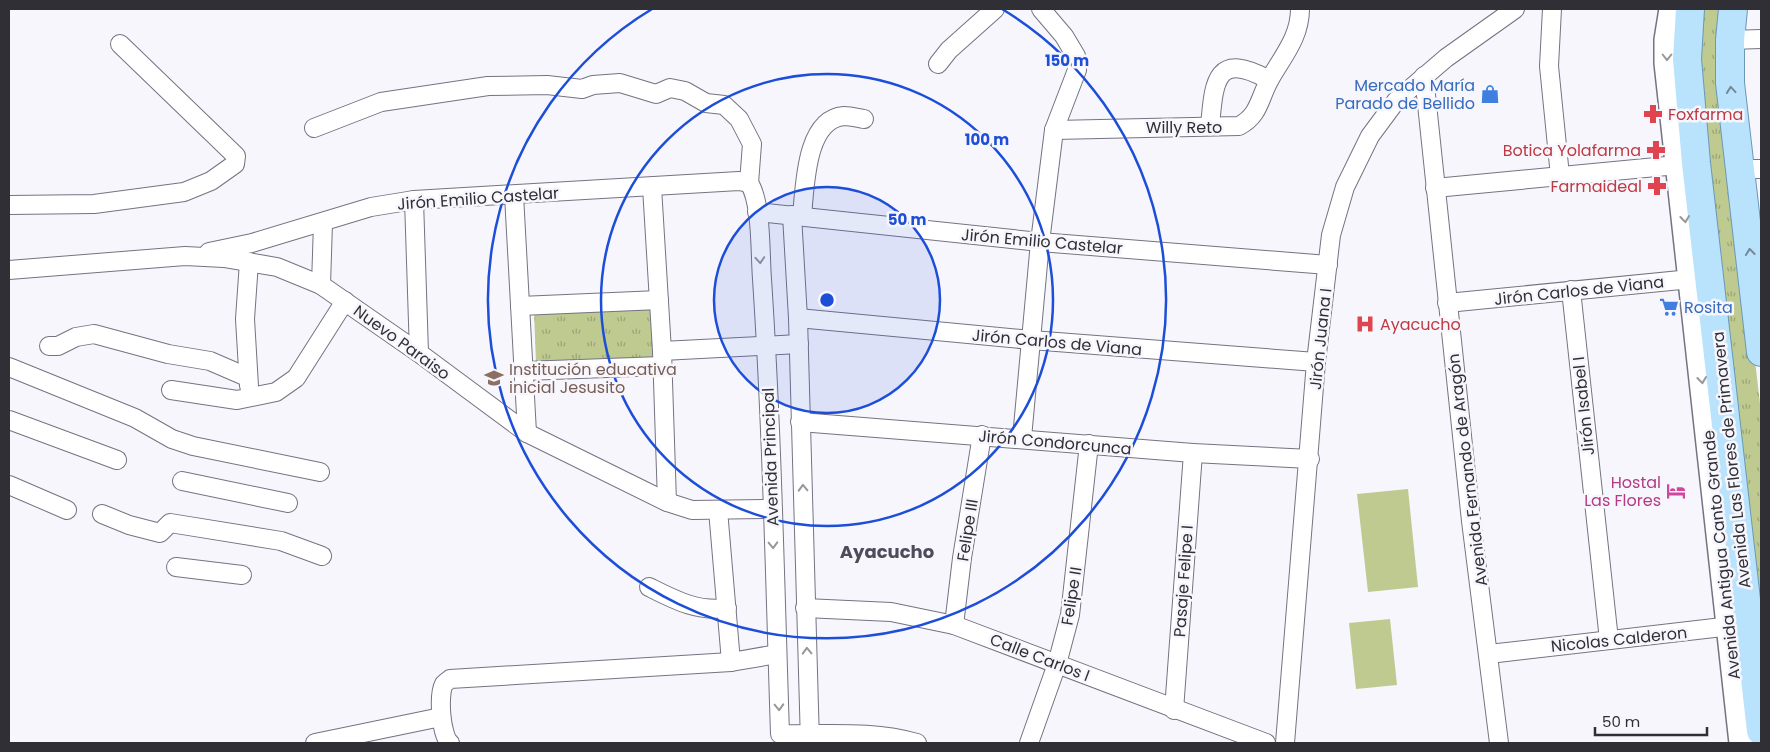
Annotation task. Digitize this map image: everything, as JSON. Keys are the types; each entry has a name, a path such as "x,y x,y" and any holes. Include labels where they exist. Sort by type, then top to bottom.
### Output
{"main road":[{"name":"Avenida Las Flores de Primavera","path":"1690,9 1687,59 1688,164 1739,625 1761,731"},
{"path":"1734,9 1730,40 1730,84 1751,169 1761,352"}],"street":[{"path":"938,64 949,50 995,9"},
{"path":"1022,438 1040,242 1054,130 1077,70 1076,56 1064,36 1041,9"},
{"name":"Willy Reto","path":"1054,130 1238,126 1250,120 1269,80 1292,45 1299,21 1300,9"},
{"name":"Jirón Juana I","path":"1285,743 1310,459 1316,362 1336,217 1354,165 1383,118 1396,102 1424,76 1515,9"},
{"path":"1552,9 1549,66 1560,176"},
{"path":"1435,188 1688,164 1667,63 1667,40 1672,9"},
{"path":"1730,40 1761,39"},
{"path":"9,205 94,204 184,192 211,181 235,164 236,156 120,44"},
{"path":"1210,126 1212,98 1219,76 1226,70 1237,68 1251,70 1269,80"},
{"name":"Avenida Fernando de Aragón","path":"1424,76 1471,522 1499,743"},
{"path":"314,128 381,102 488,86 547,85 582,89 593,85 620,83 656,94 670,88 685,91 706,103 724,105 739,119 752,144 749,183"},
{"name":"Avenida Principal","path":"749,183 754,190 757,212 766,346 780,734 810,739 800,422 797,216 810,152 824,124 844,116 864,119"},
{"name":"Jirón Emilio Castelar","path":"185,256 252,244 371,207 414,200 739,181 749,183"},
{"path":"652,187 662,358 667,502"},
{"path":"514,195 527,433"},
{"path":"414,200 419,353"},
{"name":"Jirón Emilio Castelar","path":"757,212 1040,242 1328,265"},
{"path":"321,285 323,223"},
{"name":"Nuevo Paraiso","path":"9,270 185,256 250,262 277,267 321,285 419,353 527,433 667,502 692,510 772,510"},
{"path":"250,262 245,319 246,377 254,398"},
{"name":"Jirón Carlos de Viana","path":"1447,303 1701,278"},
{"name":"Jirón Isabel I","path":"1571,290 1609,640"},
{"path":"520,306 659,300"},
{"path":"171,390 237,400 276,392 296,378 345,301"},
{"name":"Jirón Carlos de Viana","path":"798,318 1031,340 1316,362"},
{"path":"49,346 58,346 76,337 94,334 168,354 210,362 246,377"},
{"path":"524,372 799,344"},
{"path":"9,367 135,418 172,440 320,472"},
{"path":"9,420 117,460"},
{"name":"Jirón Condorcunca","path":"800,422 1022,438 1193,453 1310,459"},
{"name":"Felipe III","path":"954,624 962,558 982,436"},
{"name":"Felipe II","path":"1029,743 1057,664 1070,615 1089,444"},
{"name":"Pasaje Felipe I","path":"1174,710 1193,453"},
{"path":"182,481 288,503"},
{"path":"9,485 67,510"},
{"path":"718,510 731,662"},
{"path":"102,514 129,525 160,533 170,523 281,540 322,556"},
{"path":"176,566 242,575"},
{"path":"649,586 687,606 711,610 726,608"},
{"name":"Calle Carlos I","path":"805,608 891,612 954,624 1174,710 1266,743"},
{"name":"Nicolas Calderon","path":"1489,654 1739,625"},
{"name":"Avenida Antigua Canto Grande","path":"1739,625 1742,743"},
{"path":"450,743 446,739 442,717 444,683 450,679 731,662 778,654"},
{"path":"316,743 442,717"},
{"path":"810,739 864,733 890,736 917,743"}],"green space":[{"path":"1697,9 1726,9 1724,95 1761,412 1761,673 1694,27"},
{"path":"657,307 657,359 536,364 534,311"},
{"path":"1408,489 1418,587 1368,592 1357,494"},
{"path":"1390,619 1397,685 1356,689 1349,623"}],"place":[{"name":"Mercado María Parado de Bellido","path":"1490,94"},
{"name":"Foxfarma","path":"1653,114"},
{"name":"Botica Yolafarma","path":"1656,150"},
{"name":"Farmaideal","path":"1657,186"},
{"name":"Rosita","path":"1669,307"},
{"name":"Ayacucho","path":"1365,324"},
{"name":"Institución educativa inicial Jesusito","path":"494,378"},
{"name":"Hostal Las Flores","path":"1676,491"}],"district":[{"name":"Ayacucho","path":"887,552"}]}
